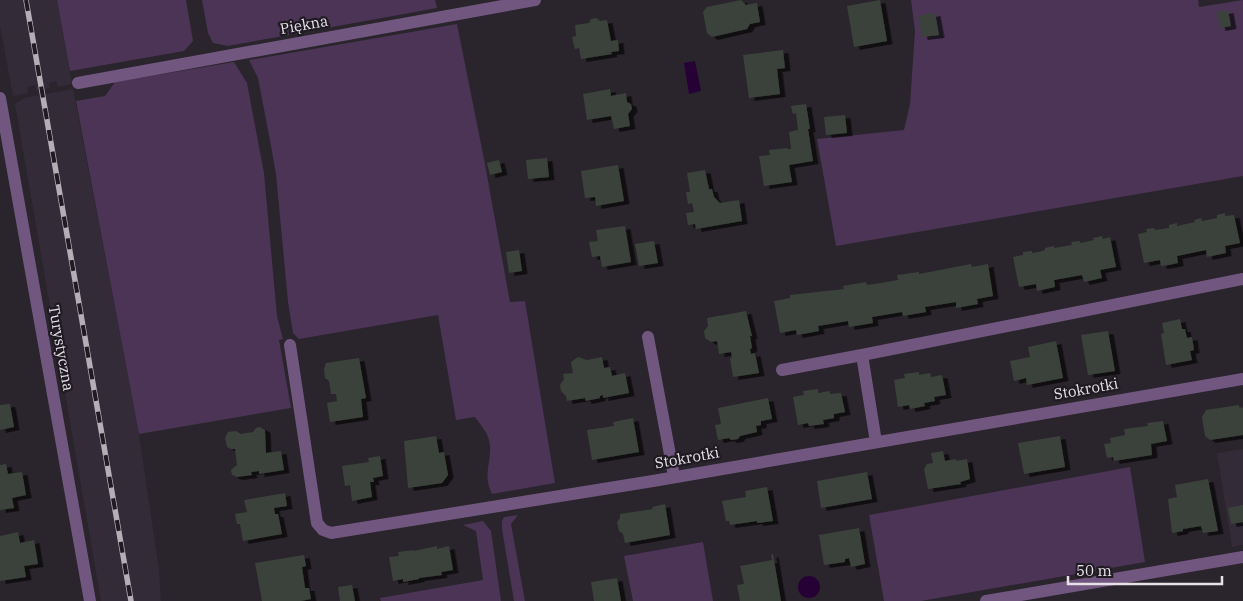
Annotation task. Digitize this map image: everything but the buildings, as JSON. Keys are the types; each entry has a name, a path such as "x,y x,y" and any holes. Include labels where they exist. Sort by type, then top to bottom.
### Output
{"street":[{"name":"Piękna","path":"78,83 535,0"},
{"name":"Turystyczna","path":"0,100 90,601"},
{"path":"782,370 1243,279"},
{"path":"648,337 674,476"},
{"name":"Stokrotki","path":"290,345 317,523 319,527 331,534 1243,379"},
{"path":"862,355 876,442"},
{"path":"986,601 1243,557"}],"shaded area":[{"path":"0,0 57,0 72,84 58,87 56,81 49,83 50,88 36,91 35,85 27,87 28,93 13,96 0,26"},
{"path":"57,0 186,0 193,41 184,51 70,71"},
{"path":"202,0 435,0 437,8 228,46 213,43 208,33"},
{"path":"911,0 1198,0 1199,7 1243,0 1243,176 836,246 817,139 904,130 910,104 915,31"},
{"path":"457,24 510,302 525,301 555,483 492,494 488,479 490,447 487,434 475,417 456,420 438,315 299,339 293,333 288,302 276,174 258,78 249,60"},
{"path":"695,61 701,91 689,94 684,63"},
{"path":"234,62 247,83 264,173 277,316 283,339 279,340 291,408 139,434 76,101 105,96 115,82"},
{"path":"73,89 139,434 159,570 161,601 101,601 15,104 24,98"},
{"path":"1243,449 1243,545 1232,547 1217,453"},
{"path":"1130,467 1145,562 921,601 884,601 869,515"},
{"path":"518,515 511,524 525,601 514,601 502,529 504,517"},
{"path":"483,521 491,531 501,601 381,601 380,598 483,580 476,531 463,525"},
{"path":"703,542 713,601 633,601 624,556"},
{"path":"809,576 817,579 820,587 817,595 809,598 801,595 798,587 801,579"}],"railway":[{"path":"26,0 131,601"}]}
